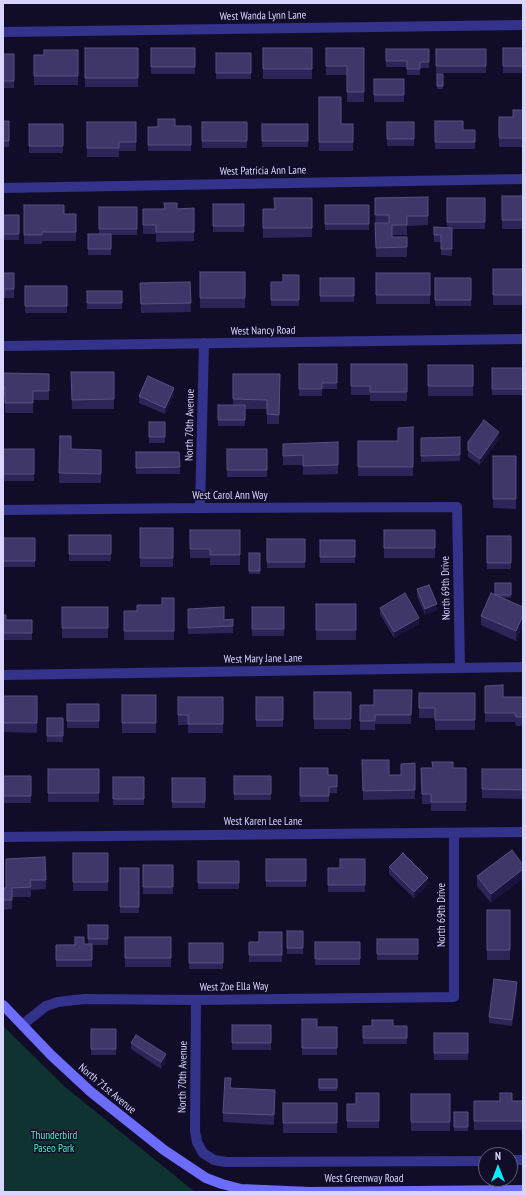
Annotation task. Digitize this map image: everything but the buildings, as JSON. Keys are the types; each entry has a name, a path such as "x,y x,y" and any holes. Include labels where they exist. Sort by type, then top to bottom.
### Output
{"street":[{"name":"West Wanda Lynn Lane","path":"3,32 523,25"},
{"name":"West Patricia Ann Lane","path":"3,188 523,179"},
{"name":"West Nancy Road","path":"3,346 523,339"},
{"name":"North 70th Avenue","path":"200,508 204,344"},
{"name":"West Carol Ann Way","path":"3,510 457,507"},
{"name":"North 69th Drive","path":"457,507 460,668"},
{"name":"West Mary Jane Lane","path":"3,675 523,668"},
{"name":"West Karen Lee Lane","path":"3,837 523,832"},
{"name":"North 69th Drive","path":"454,833 454,997"},
{"name":"West Zoe Ella Way","path":"22,1025 46,1006 58,1002 84,999 196,1000 454,997"},
{"name":"North 70th Avenue","path":"196,1000 195,1131 197,1142 203,1153"},
{"name":"North 71st Avenue","path":"3,1006 51,1055 91,1092 164,1150 206,1178"},
{"name":"West Greenway Road","path":"203,1153 214,1160 226,1162 478,1160"},
{"name":"West Greenway Road","path":"206,1178 241,1189 264,1191 523,1190"}],"green space":[{"name":"Thunderbird Paseo Park","path":"3,1026 65,1087 195,1192 3,1192"}]}
